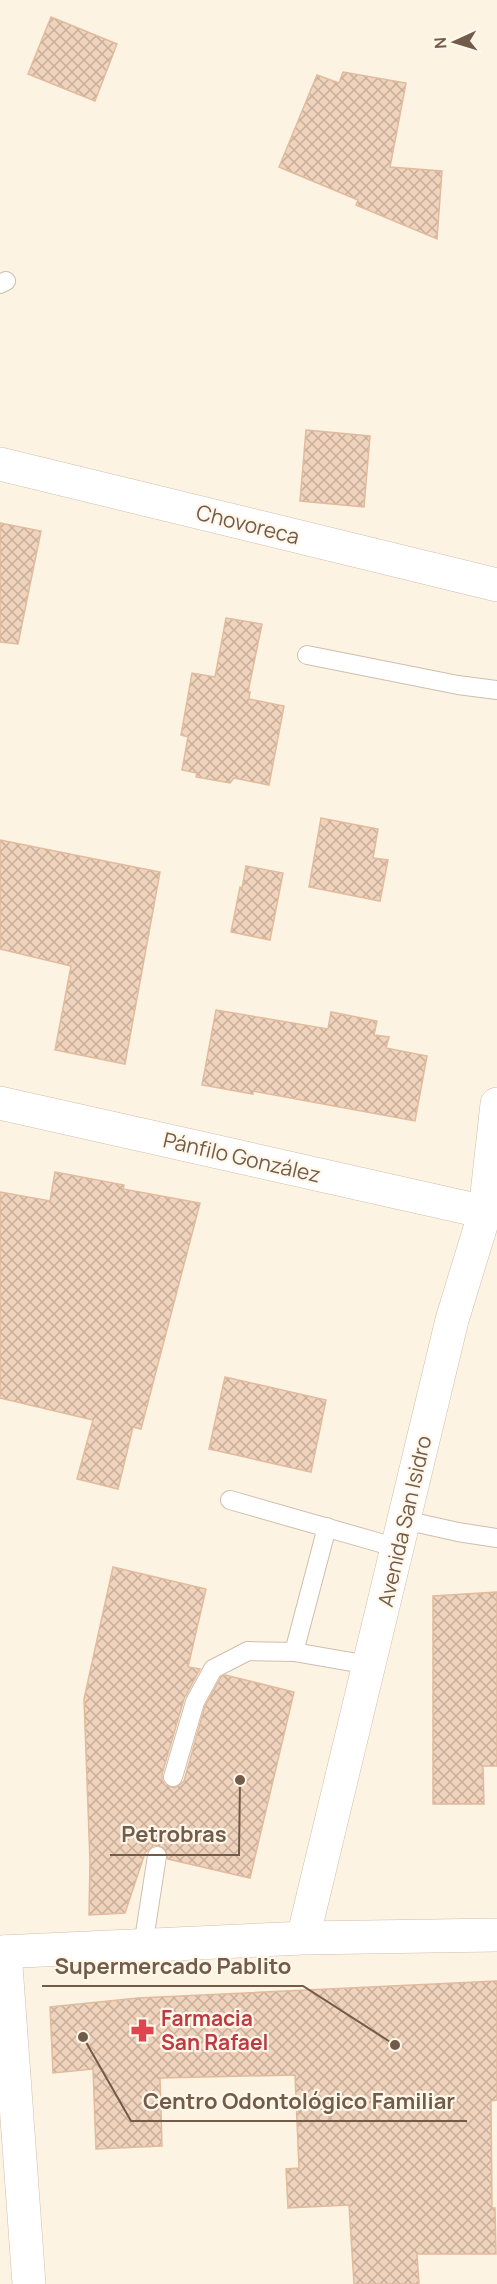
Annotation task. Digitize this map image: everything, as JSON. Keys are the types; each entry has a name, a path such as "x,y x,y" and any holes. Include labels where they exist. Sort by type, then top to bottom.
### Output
{"street":[{"name":"Chovoreca","path":"0,464 497,585"},
{"name":"Pánfilo González","path":"0,1103 491,1212"},
{"name":"Avenida San Isidro","path":"303,1938 452,1320 491,1212 497,1104"},
{"path":"29,2284 2,1952 303,1938 497,1935"}],"lane":[{"path":"308,655 458,685 497,690"},
{"path":"230,1500 327,1527 401,1534 458,1532 497,1538"},
{"path":"294,1652 327,1527"},
{"path":"173,1777 195,1702 213,1669 248,1651 294,1652 369,1665"},
{"path":"143,1946 157,1856"}],"building":[{"path":"51,17 117,44 95,101 28,74"},
{"path":"343,72 406,83 390,167 442,171 437,239 356,205 358,200 279,167 317,75 339,83"},
{"path":"306,430 370,436 364,507 300,501"},
{"path":"0,523 41,531 18,644 0,642"},
{"path":"226,618 262,624 248,692 250,692 249,699 284,706 269,785 234,778 230,783 196,777 197,773 182,770 188,737 181,735 192,673 215,677"},
{"path":"321,818 378,829 373,858 388,860 380,901 309,887"},
{"path":"0,840 160,872 125,1064 55,1050 71,966 0,949"},
{"path":"246,866 283,873 270,940 231,932"},
{"path":"216,1010 328,1029 331,1012 377,1021 374,1035 389,1037 386,1048 427,1056 415,1121 253,1091 253,1094 202,1085"},
{"path":"55,1172 124,1185 123,1189 200,1203 141,1429 133,1427 118,1489 77,1479 93,1420 0,1398 0,1192 50,1201"},
{"path":"225,1377 326,1400 311,1472 209,1449"},
{"path":"113,1567 206,1589 188,1667 200,1669 184,1699 162,1774 165,1785 175,1788 184,1781 205,1706 221,1677 225,1675 294,1692 250,1878 168,1859 164,1848 154,1845 145,1853 125,1913 89,1915 90,1862 84,1699"},
{"path":"497,1592 497,1766 483,1766 484,1804 433,1804 433,1596"},
{"path":"497,1981 497,2100 491,2101 492,2208 495,2208 496,2254 417,2254 419,2284 354,2284 349,2205 288,2208 286,2169 299,2168 295,2075 160,2078 162,2146 96,2149 93,2069 53,2073 50,2007 138,1998"}],"place":[{"name":"Petrobras","path":"240,1780"},
{"name":"Farmacia San Rafael","path":"143,2030"},
{"name":"Centro Odontológico Familiar","path":"83,2037"},
{"name":"Supermercado Pablito","path":"395,2045"}]}
